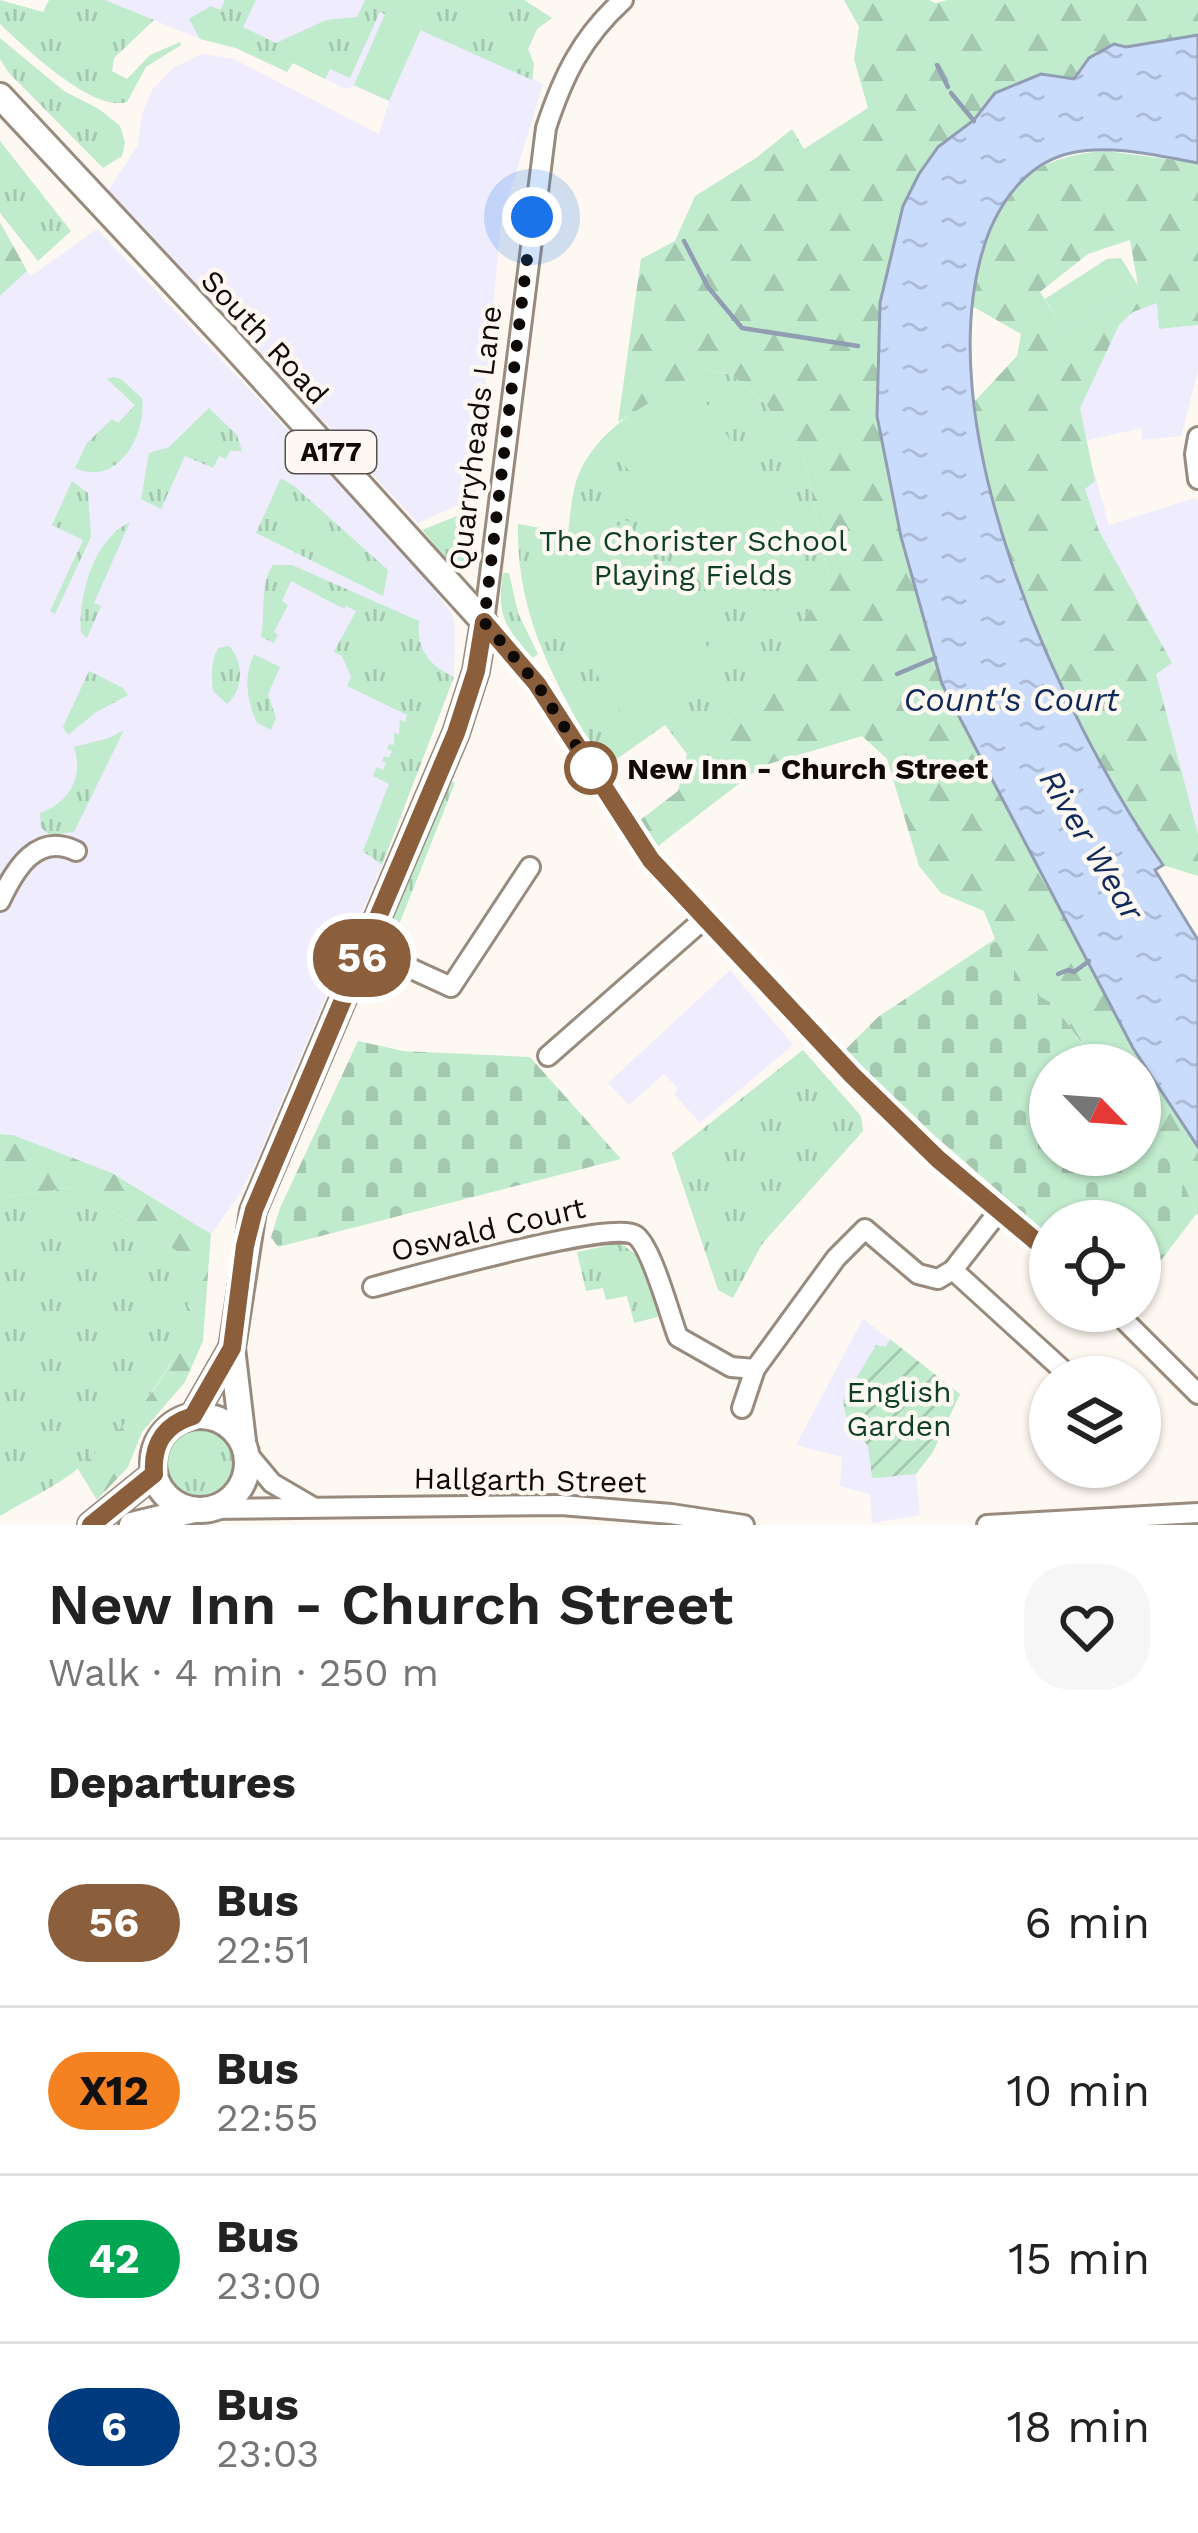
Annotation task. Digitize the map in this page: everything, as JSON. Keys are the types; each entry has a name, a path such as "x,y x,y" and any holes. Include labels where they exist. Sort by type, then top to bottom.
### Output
{"main road":[{"name":"South Road","path":"0,96 484,622"},
{"path":"144,1524 201,1510 236,1493 248,1466 232,1348 254,1210 456,733 476,671 484,622"},
{"path":"193,1416 232,1348"},
{"path":"91,1525 147,1480 157,1443 178,1420 193,1416 221,1421 244,1447"},
{"path":"147,1480 168,1498 201,1510"}],"street":[{"name":"Quarryheads Lane","path":"484,622 546,128 561,81 583,41 623,0"},
{"path":"1198,437 1198,479"},
{"path":"484,622 537,684 651,860 852,1075 938,1159 1029,1236"},
{"path":"0,901 11,877 39,849 61,844 76,851"},
{"path":"366,948 451,988 530,867"},
{"path":"548,1056 704,919"},
{"path":"742,1408 755,1370 836,1258 870,1222 928,1279 938,1279 953,1270 999,1211"},
{"name":"Oswald Court","path":"373,1287 576,1237 626,1231 643,1242 678,1337 730,1367 755,1370"},
{"path":"953,1270 1047,1356"},
{"path":"1136,1332 1198,1394"},
{"path":"244,1447 272,1483 313,1507"},
{"path":"144,1524 147,1480"},
{"name":"Hallgarth Street","path":"201,1510 561,1505 744,1525"},
{"path":"987,1525 1198,1513"}],"shaded area":[{"path":"105,0 524,0 552,18 537,29 528,49 533,79 543,84 501,222 475,497 418,523 108,191 138,145 142,114 152,90 173,68 202,54 234,59 379,134 389,101 354,86 345,89 293,63 287,72"},
{"path":"97,229 422,571 452,614 455,627 454,677 382,865 253,1168 211,1234 112,1173 0,1134 0,296 27,271 31,276"},
{"path":"1121,258 1138,285 1146,281 1158,302 1160,329 1198,325 1198,370 1181,436 1142,440 1141,428 1085,441 1109,525 1195,498 1198,501 1198,834 1155,673 1084,546 1062,405 1101,311 1066,332 1045,299 1107,259"},
{"path":"730,970 793,1045 700,1123 674,1094 678,1089 664,1074 629,1105 608,1083"},
{"path":"863,1319 960,1394 933,1452 916,1474 920,1515 872,1523 870,1494 840,1486 842,1457 796,1445"}],"green space":[{"path":"0,0 43,12 49,0 105,0 154,20 114,58 112,71 127,79 150,55 181,45 146,67 127,102 113,103 78,88 25,47 0,24"},
{"path":"225,0 256,0 243,27 276,43 326,20 357,17 365,0 524,0 552,18 537,29 528,49 534,64 532,80 380,12 350,78 330,69 325,79 293,63 287,72 236,48 200,39 189,19 211,6 220,10"},
{"path":"844,0 1198,0 1198,35 1126,47 1114,44 1089,58 1074,79 1041,74 995,93 974,120 938,147 903,206 880,303 942,684 1131,1044 1082,1044 1052,1003 1027,990 995,939 984,911 941,893 919,866 887,759 862,736 762,766 658,846 639,821 678,791 687,754 765,689 828,577 805,459 766,404 732,375 704,369 618,422 641,259 675,241 695,196 792,129 804,149 868,108 854,59 859,27"},
{"path":"385,14 421,29 389,101 354,85"},
{"path":"0,38 64,91 120,126 125,142 122,156 103,168 8,72 0,59"},
{"path":"0,141 71,231 38,261 0,213"},
{"path":"1106,151 1198,163 1198,325 1159,329 1157,303 1133,312 1119,325 1080,408 1095,481 1085,489 1099,531 1172,663 1156,674 1198,834 1198,876 1163,865 1082,730 1017,583 982,463 975,401 1017,356 1021,334 972,306 984,245 1007,197 1024,179 1072,156","holes":["1130,240 1138,286 1066,332 1040,292 1088,254"]},
{"path":"0,222 27,271 0,296"},
{"path":"1121,258 1138,286 1066,332 1045,299 1107,259"},
{"name":"The Chorister School Playing Fields","path":"704,369 732,375 766,404 805,459 828,577 765,689 687,754 665,725 604,768 556,680 532,622 519,559 518,524 568,533 575,486 595,447 628,416"},
{"path":"114,377 142,398 134,442 104,471 75,468 87,443 135,405 107,379"},
{"path":"696,387 806,558 720,613 611,443"},
{"path":"209,408 237,435 242,451 230,451 226,459 219,456 213,468 185,456 161,509 141,499 149,453 169,447"},
{"path":"281,478 388,570 383,596 256,533"},
{"path":"72,481 88,493 91,537 55,614 50,611 83,540 52,525"},
{"path":"474,509 469,562 449,562 422,530"},
{"path":"627,520 723,671 632,729 536,579"},
{"path":"130,522 94,603 101,606 87,638 81,633 81,618 91,570 107,541"},
{"path":"273,565 292,565 419,621 426,655 454,677 382,865 363,851 389,784 373,776 377,767 383,770 384,756 389,758 392,751 387,749 389,744 394,745 394,733 399,734 400,720 405,722 407,715 347,686 351,677 342,656 334,652 356,611 291,581 274,643 261,637 264,590"},
{"path":"503,573 509,573 518,613 538,654 531,659 505,620"},
{"path":"229,646 240,675 237,691 227,704 213,691 212,674 218,648"},
{"path":"254,654 280,667 268,694 276,718 271,730 257,723 249,697 247,680"},
{"path":"89,671 128,695 68,735 63,727"},
{"path":"124,730 74,832 50,835 41,828 40,813 59,803 72,788 77,769 74,747"},
{"path":"447,780 455,783 389,950 377,944"},
{"path":"995,939 1027,990 1052,1003 1082,1044 1029,1044 1029,1176 1161,1176 1161,1151 1197,1213 1161,1260 1161,1200 1029,1200 1029,1218 845,1050 878,1017"},
{"path":"358,1041 403,1051 530,1057 621,1159 278,1247 271,1237 280,1208"},
{"path":"803,1050 861,1116 863,1131 762,1244 733,1298 718,1290 672,1153"},
{"path":"1161,1091 1198,1147 1198,1215 1161,1151"},
{"path":"0,1134 112,1173 211,1234 203,1341 185,1382 142,1432 128,1467 97,1500 78,1469 134,1413 166,1372 185,1324 186,1269 180,1253 73,1187 7,1197 0,1203"},
{"path":"73,1187 180,1253 190,1281 190,1311 166,1371 124,1426 71,1474 0,1516 0,1203 7,1197"},
{"path":"620,1243 637,1255 661,1316 634,1323 627,1296 606,1300 603,1288 586,1291 577,1252"},
{"name":"English Garden","path":"890,1339 960,1394 933,1452 916,1474 876,1478 872,1477 868,1446 846,1416 843,1401 876,1345 886,1347"},
{"path":"201,1426 228,1437 239,1464 228,1491 201,1502 174,1491 163,1464 174,1437"}],"water":[{"name":"Count's Court","path":"1198,35 1198,163 1119,150 1087,151 1043,164 1020,182 989,232 972,306 972,387 986,473 1011,560 1044,647 1082,728 1163,865 1155,870 1198,940 1198,1147 1161,1091 1161,1044 1131,1044 942,684 901,537 877,416 880,303 903,206 919,174 938,147 974,120 995,93 1041,74 1074,79 1089,58 1114,44 1126,47"}],"waterway":[{"path":"937,65 948,87"},
{"path":"951,93 974,121"},
{"path":"684,241 708,287 742,328 858,346"},
{"path":"897,674 935,658"},
{"path":"1058,974 1074,972 1089,961"}],"bus line":[{"name":"56","path":"91,1525 154,1474 157,1443 178,1420 193,1416 232,1348 254,1210 456,733 476,671 484,622 537,684 651,860 852,1075 938,1159 1029,1235"}],"place":[{"name":"New Inn - Church Street","path":"591,768"}],"route":[{"path":"532,217 484,622 537,684 593,772 591,768"}],"water label":[{"name":"River Wear","path":"1092,845"}]}
